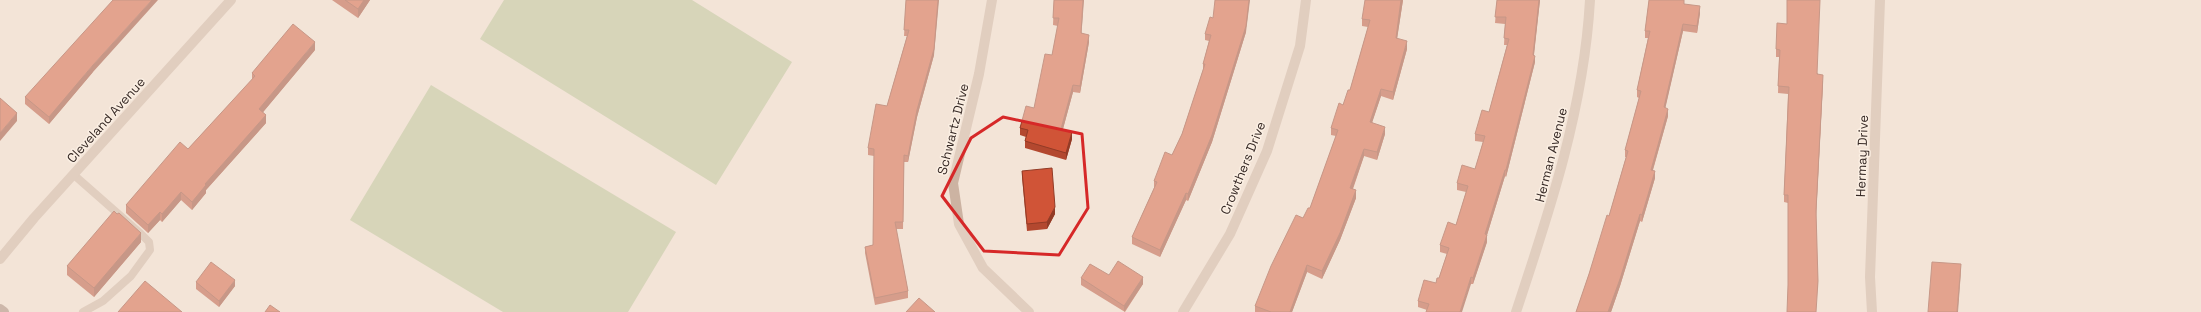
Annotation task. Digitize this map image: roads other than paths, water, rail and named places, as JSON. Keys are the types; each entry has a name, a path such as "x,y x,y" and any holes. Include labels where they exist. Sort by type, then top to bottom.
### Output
{"main road":[{"path":"0,309 4,312"}],"street":[{"name":"Cleveland Avenue","path":"0,259 231,0"},
{"name":"Schwartz Drive","path":"992,0 979,74 952,183 960,224 983,268 1029,312"},
{"name":"Crowthers Drive","path":"1183,312 1230,234 1267,151 1300,46 1306,0"},
{"name":"Herman Avenue","path":"1516,312 1552,205 1578,101 1590,0"},
{"name":"Hermay Drive","path":"1872,312 1870,277 1880,0"}],"lane":[{"path":"74,175 140,233 149,242 150,250 131,276 103,301 83,312"}]}
